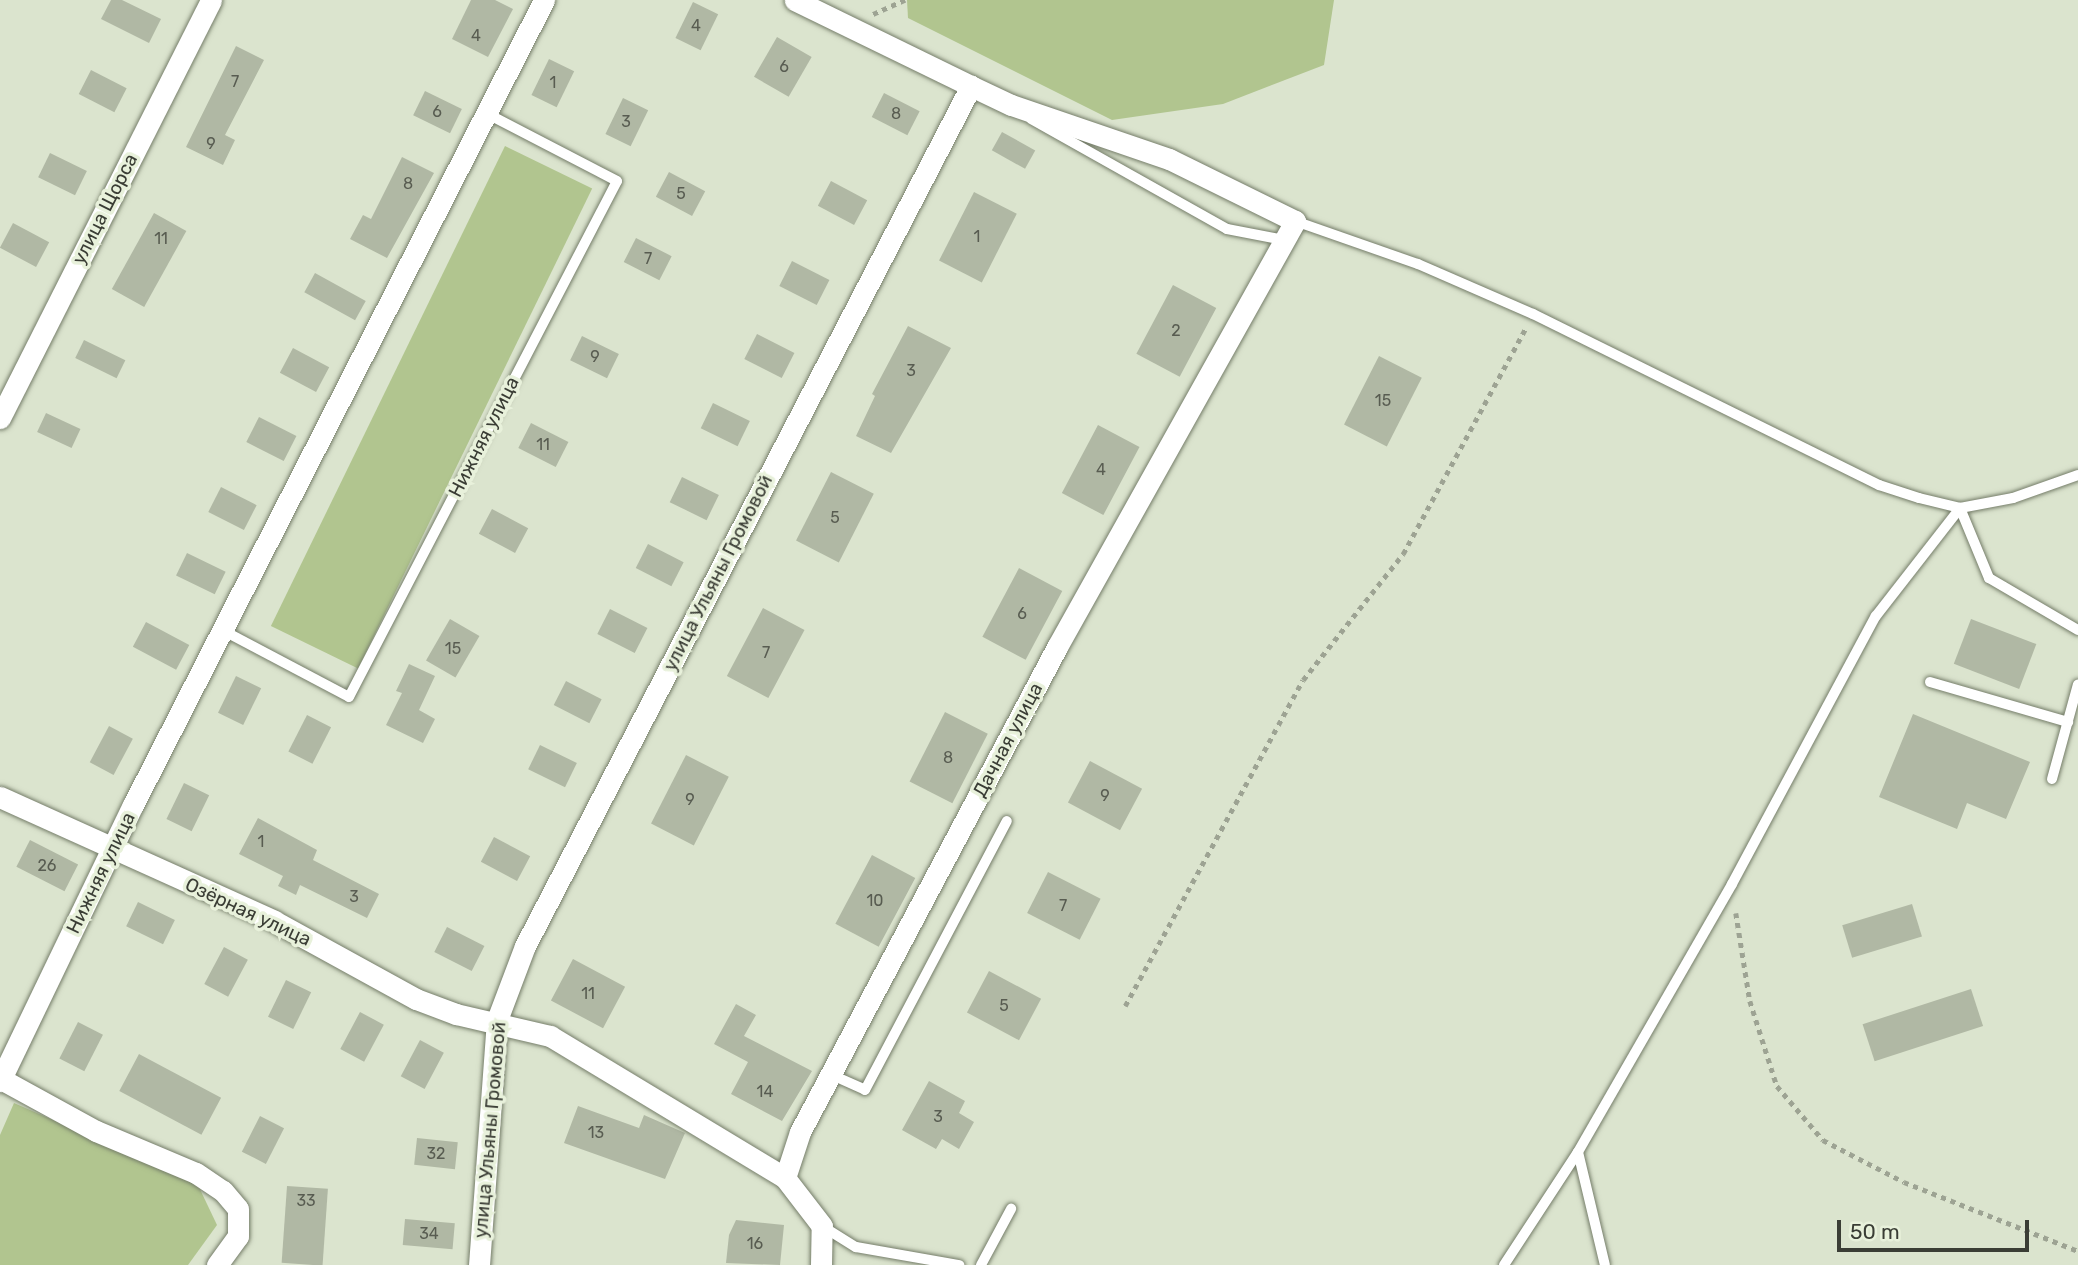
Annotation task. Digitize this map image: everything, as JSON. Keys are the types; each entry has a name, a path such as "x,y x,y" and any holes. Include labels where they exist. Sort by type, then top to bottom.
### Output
{"street":[{"name":"улица Щорса","path":"0,418 211,0"},
{"name":"Нижняя улица","path":"217,1265 237,1236 238,1209 223,1191 196,1173 96,1131 2,1070 544,0"},
{"path":"795,0 1011,105 1169,159 1295,221"},
{"name":"улица Ульяны Громовой","path":"479,1265 497,1020 525,946 971,86"},
{"name":"Дачная улица","path":"785,1178 800,1132 1057,647 1295,221"},
{"name":"Озёрная улица","path":"0,797 274,921 416,999 456,1014 497,1020 550,1036 785,1178"},
{"path":"785,1178 822,1226 821,1265"}],"lane":[{"path":"1011,105 1051,133 1227,229 1284,240"},
{"name":"Нижняя улица","path":"224,631 349,697 617,181 488,114"},
{"path":"1295,221 1418,264 1533,314 1879,485 1960,508 2013,498 2076,475 2078,488"},
{"path":"1960,508 1989,578 2078,630"},
{"path":"1504,1265 1578,1152 1732,884 1876,616 1960,508"},
{"path":"1930,682 2068,722"},
{"path":"2052,779 2078,684"},
{"path":"832,1075 865,1090 1007,821"},
{"path":"1578,1152 1605,1265"},
{"path":"981,1265 1011,1209"},
{"path":"822,1226 856,1247 959,1265"}],"path":[{"path":"1125,1006 1303,680 1403,554 1533,314"},
{"path":"1732,884 1750,1001 1777,1086 1823,1140 1904,1182 2078,1251"}],"green space":[{"path":"907,0 1334,0 1324,65 1223,104 1112,120 908,18"},
{"path":"505,146 592,189 358,668 271,626"},
{"path":"14,1103 197,1183 217,1225 188,1265 0,1265 0,1135"}],"building":[{"path":"111,0 122,0 161,19 149,43 101,19"},
{"path":"471,0 495,0 513,9 488,57 452,39"},
{"path":"693,2 718,14 701,50 675,38"},
{"path":"777,37 812,57 789,97 754,77"},
{"path":"236,46 264,60 225,135 235,140 223,165 186,147"},
{"path":"549,59 574,71 557,107 531,95"},
{"path":"91,70 127,88 114,112 79,94"},
{"path":"425,91 462,109 450,133 413,115"},
{"path":"884,93 920,111 907,135 872,117"},
{"path":"623,98 648,110 631,146 605,134"},
{"path":"1002,132 1035,150 1025,169 992,150"},
{"path":"50,153 87,171 75,195 38,177"},
{"path":"402,157 434,173 387,258 350,239 363,215 371,219"},
{"path":"669,172 705,191 692,216 656,197"},
{"path":"831,181 867,200 854,225 818,206"},
{"path":"974,192 1017,214 982,282 939,261"},
{"path":"154,213 186,231 144,307 112,289"},
{"path":"13,223 49,242 36,267 0,248"},
{"path":"636,238 672,256 659,280 624,262"},
{"path":"792,261 829,280 817,305 779,286"},
{"path":"315,273 366,301 355,320 304,292"},
{"path":"1173,285 1216,308 1180,377 1136,354"},
{"path":"908,326 951,348 891,453 856,436 875,396 872,394"},
{"path":"757,334 794,353 782,378 744,359"},
{"path":"582,336 619,354 607,378 570,360"},
{"path":"84,340 125,360 117,378 75,358"},
{"path":"293,348 329,367 316,392 280,373"},
{"path":"1379,356 1422,378 1387,446 1344,425"},
{"path":"713,403 750,421 738,446 701,428"},
{"path":"46,413 80,429 72,448 37,432"},
{"path":"259,417 296,436 284,461 246,442"},
{"path":"531,423 568,442 556,467 518,448"},
{"path":"1098,425 1139,447 1103,515 1062,493"},
{"path":"831,472 874,494 839,562 796,541"},
{"path":"682,477 719,495 707,520 670,502"},
{"path":"221,487 257,505 244,530 208,512"},
{"path":"492,509 528,528 515,553 479,534"},
{"path":"648,544 684,562 671,586 636,568"},
{"path":"187,553 226,572 215,594 176,575"},
{"path":"1019,568 1062,591 1026,660 982,637"},
{"path":"763,608 804,630 768,698 727,676"},
{"path":"610,609 647,628 635,653 597,634"},
{"path":"450,619 479,636 455,678 426,661"},
{"path":"1971,619 2036,644 2019,689 1954,664"},
{"path":"146,622 189,645 176,670 133,647"},
{"path":"409,664 435,676 419,710 435,719 423,743 386,725 402,693 396,691"},
{"path":"236,676 261,688 243,725 218,713"},
{"path":"566,681 602,699 589,723 554,705"},
{"path":"945,712 988,734 952,803 910,781"},
{"path":"1913,714 2030,762 2006,819 1967,803 1957,829 1879,797"},
{"path":"307,715 331,727 312,764 288,752"},
{"path":"109,726 133,739 114,775 90,762"},
{"path":"540,745 577,763 565,787 528,769"},
{"path":"686,755 729,777 694,845 651,824"},
{"path":"1090,761 1142,789 1120,830 1068,802"},
{"path":"184,783 209,795 192,831 166,819"},
{"path":"258,818 317,850 313,860 379,894 367,918 300,885 296,895 278,886 283,876 239,854"},
{"path":"494,837 530,856 517,881 481,862"},
{"path":"30,840 78,865 64,891 16,867"},
{"path":"872,855 915,878 879,947 835,924"},
{"path":"1048,872 1101,899 1080,940 1027,913"},
{"path":"138,902 175,920 163,944 126,926"},
{"path":"1912,904 1922,937 1852,958 1842,925"},
{"path":"447,927 484,946 472,971 434,952"},
{"path":"224,947 248,960 228,997 204,984"},
{"path":"573,959 625,987 603,1028 551,1000"},
{"path":"989,971 1041,999 1019,1040 967,1012"},
{"path":"286,980 311,992 293,1029 268,1017"},
{"path":"1971,989 1983,1026 1875,1061 1863,1024"},
{"path":"736,1004 756,1015 744,1036 812,1071 782,1121 731,1094 748,1062 714,1044"},
{"path":"360,1012 384,1025 364,1062 340,1049"},
{"path":"78,1022 103,1035 84,1071 59,1059"},
{"path":"420,1040 444,1053 425,1089 401,1076"},
{"path":"139,1054 221,1098 201,1135 119,1091"},
{"path":"929,1081 965,1101 959,1113 974,1122 959,1149 942,1139 936,1149 902,1130"},
{"path":"578,1106 639,1128 644,1115 685,1133 665,1179 564,1143"},
{"path":"260,1116 284,1128 266,1164 242,1152"},
{"path":"417,1138 458,1142 455,1169 414,1165"},
{"path":"287,1186 328,1189 323,1265 282,1263"},
{"path":"405,1219 455,1223 453,1249 403,1245"},
{"path":"736,1220 784,1225 780,1265 726,1263 729,1235"}]}
